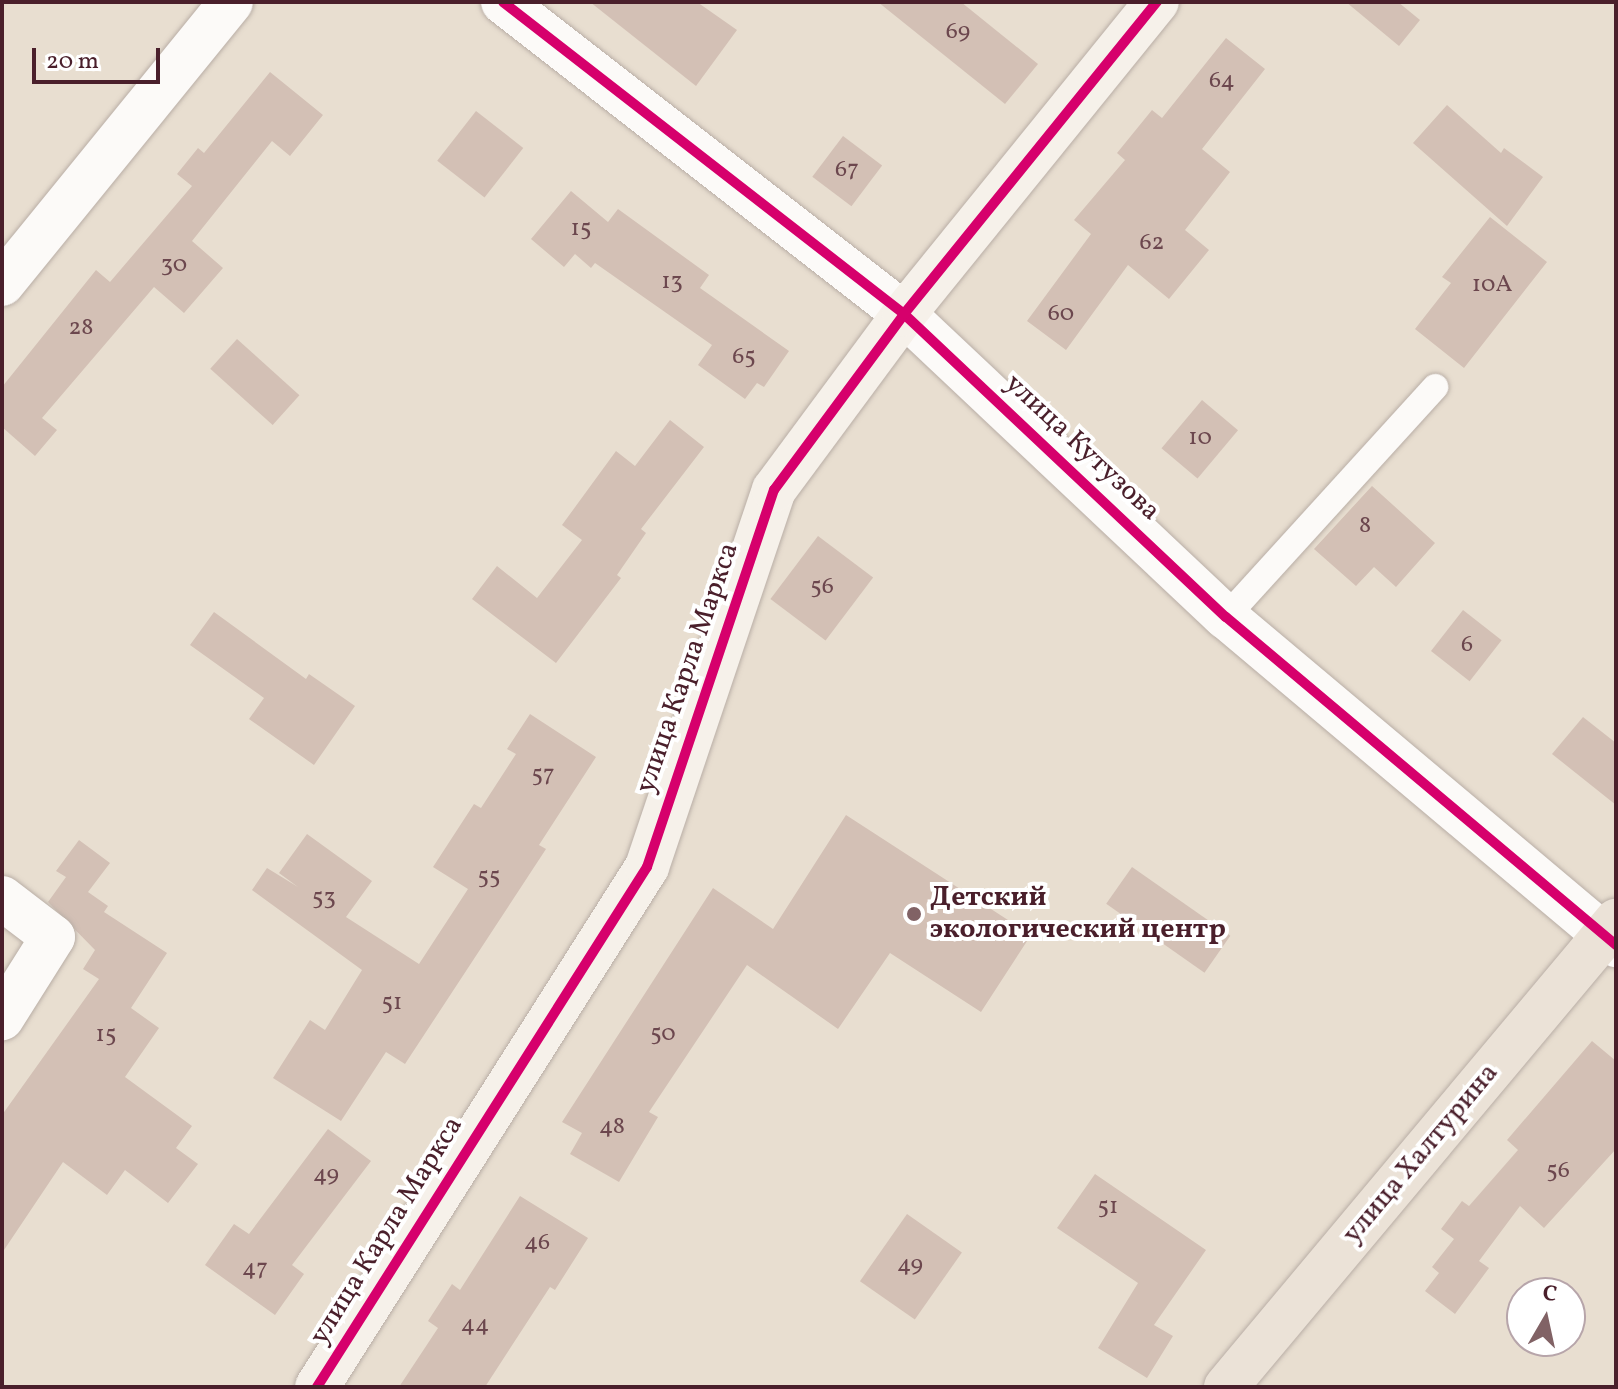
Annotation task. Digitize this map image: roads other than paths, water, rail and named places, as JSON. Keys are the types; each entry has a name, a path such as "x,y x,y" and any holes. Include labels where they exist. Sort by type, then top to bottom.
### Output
{"main road":[{"name":"улица Халтурина","path":"1226,1387 1612,933"}],"street":[{"path":"2,284 231,2"},
{"name":"улица Кутузова","path":"503,2 904,314 1226,617 1612,933"},
{"name":"улица Карла Маркса","path":"317,1387 647,867 774,490 904,314 1157,2"},
{"path":"2,898 53,937 2,1018"}],"lane":[{"path":"1226,617 1435,387"}],"place":[{"name":"Детский экологический центр","path":"914,914"}]}
